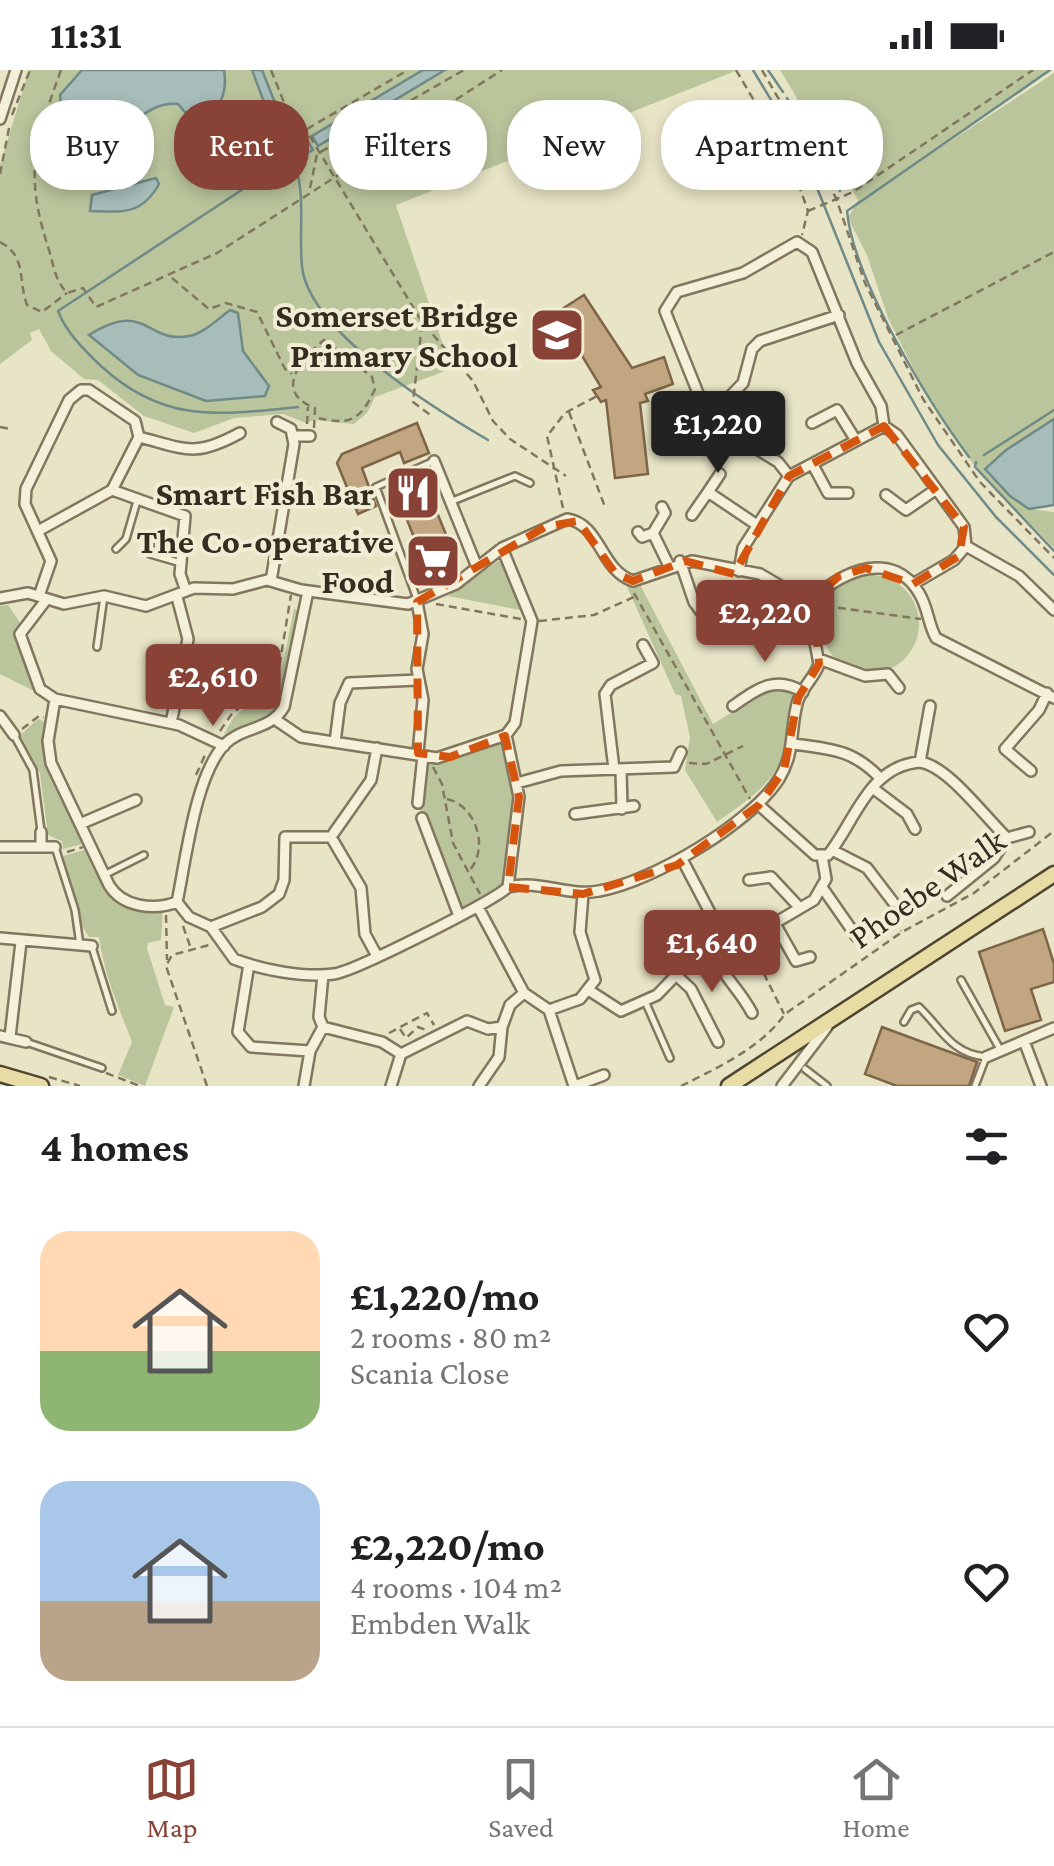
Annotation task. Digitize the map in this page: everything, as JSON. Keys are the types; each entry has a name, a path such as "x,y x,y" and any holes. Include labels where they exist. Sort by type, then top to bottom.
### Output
{"main road":[{"path":"729,1086 1054,874"},
{"path":"0,1074 41,1086"}],"street":[{"path":"0,119 16,70"},
{"path":"789,476 774,459 744,441 713,414 698,396 666,322 666,304 677,292 743,273 790,243 803,243 812,252 857,363 881,406 884,426 897,436 964,527 966,546 954,560 913,584"},
{"path":"713,414 744,382 755,345 839,315"},
{"path":"38,531 112,490 140,437 135,421 90,390 76,393 42,450 26,489 25,504 51,568 42,598 20,639 40,689 55,698 172,722 201,731 224,746"},
{"path":"812,422 837,410 856,439"},
{"path":"278,422 295,436 309,436"},
{"path":"739,571 743,548 789,476 884,426"},
{"path":"140,437 170,448 198,451 240,433"},
{"path":"272,581 295,436"},
{"path":"434,461 477,568"},
{"path":"813,466 828,493 848,494"},
{"path":"692,515 720,474"},
{"path":"112,490 185,516 188,525 180,563 188,639 172,722"},
{"path":"886,495 906,510 935,490"},
{"path":"708,492 758,525"},
{"path":"638,532 642,538 653,533 665,513 662,506"},
{"path":"0,598 18,593 64,604 104,596 146,606 203,586 233,589 272,581 386,603 421,600 477,568 502,548 567,519 583,524 611,568 632,581 648,580 680,562 760,574 814,601"},
{"path":"653,533 670,568"},
{"path":"966,546 1020,576 1054,610"},
{"path":"276,720 301,736 450,757 506,735 515,724 532,621 502,548"},
{"path":"680,562 694,602 708,620"},
{"path":"55,698 50,720 51,763 103,875 119,898 172,904 211,926 234,959 323,975 344,972 482,905 508,887 523,884 583,894 616,888 683,861 759,806 778,780 794,744 796,705 819,659 812,631 814,601 839,576 866,568 889,570 913,584 941,642 1050,696 1005,749 1031,771"},
{"path":"172,904 205,779 224,746 276,720 286,698 308,591"},
{"path":"418,803 423,755 423,700 418,680 423,634 421,600"},
{"path":"708,620 727,620"},
{"path":"704,635 708,620"},
{"path":"622,808 606,694 622,677 653,663 644,645"},
{"path":"819,659 865,676 888,674 899,688"},
{"path":"336,742 340,703 349,683 418,680"},
{"path":"733,706 770,683 787,683 803,692"},
{"path":"920,762 930,706"},
{"path":"2,721 14,735"},
{"path":"506,735 517,783 518,815 508,887"},
{"path":"794,744 845,751 864,760 881,778"},
{"path":"330,837 371,780 377,748"},
{"path":"517,783 561,771 674,767 679,756"},
{"path":"822,856 832,850 850,814 881,778 920,762 944,770 977,811 1007,838"},
{"path":"874,789 907,814 914,829"},
{"path":"80,824 136,800"},
{"path":"575,814 634,806"},
{"path":"759,806 822,856 824,890 856,936"},
{"path":"422,818 459,916"},
{"path":"41,832 42,847"},
{"path":"947,896 994,858 1007,838 1030,832"},
{"path":"211,926 262,907 278,894 284,880 285,836 330,837"},
{"path":"330,837 361,888 366,934 377,956"},
{"path":"0,847 54,847"},
{"path":"832,850 867,868 893,902"},
{"path":"683,861 727,945"},
{"path":"749,880 771,876 799,907"},
{"path":"590,991 621,1011 646,1002 680,972 727,945 746,940 824,890"},
{"path":"583,894 579,922 595,974 590,991"},
{"path":"482,905 524,993 546,1009 574,1086 604,1074"},
{"path":"774,922 796,961 810,957"},
{"path":"0,938 86,946"},
{"path":"20,942 5,1037 26,1042"},
{"path":"714,955 726,982 740,991 752,1013"},
{"path":"249,964 238,1032 243,1041 251,1046 310,1051"},
{"path":"680,972 718,1042"},
{"path":"304,1086 310,1051 323,1027 323,975"},
{"path":"546,1009 590,991"},
{"path":"479,1086 499,1057 502,1027 510,1004 524,993"},
{"path":"782,1086 835,1018"},
{"path":"392,1086 401,1054 436,1030 467,1021 488,1028 502,1027"},
{"path":"323,1027 382,1042 401,1054"},
{"path":"986,1057 1054,1028"},
{"path":"1024,1041 1041,1086"}],"lane":[{"path":"421,600 376,486 434,461"},
{"path":"450,502 515,476 530,483"},
{"path":"116,549 126,538 137,498"},
{"path":"150,540 150,554 180,563"},
{"path":"97,647 104,596"},
{"path":"14,735 34,770 41,832"},
{"path":"54,847 112,1011"},
{"path":"103,875 144,856"},
{"path":"650,930 680,972"},
{"path":"962,980 1001,1051"},
{"path":"646,1002 670,1058"},
{"path":"904,1022 911,1010 918,1007 945,1039 965,1052 986,1057 975,1086"},
{"path":"26,1042 102,1068"},
{"path":"805,1069 827,1086"}],"path":[{"path":"0,174 10,123 30,70"},
{"path":"61,70 32,160 36,216 57,280 67,292"},
{"path":"272,70 283,100"},
{"path":"309,128 408,70"},
{"path":"309,191 317,154 464,70"},
{"path":"454,100 502,70"},
{"path":"736,70 790,163 808,211"},
{"path":"762,70 835,199 853,252 894,346 969,467 1054,558"},
{"path":"803,243 803,219 813,206 852,192 1033,70"},
{"path":"309,138 329,175"},
{"path":"0,242 13,250 18,259 27,306 42,312 67,292 83,288 94,304 172,276 217,253 329,179"},
{"path":"339,190 422,322 473,382 493,421 510,439 566,476"},
{"path":"896,335 1054,252"},
{"path":"172,276 177,286 209,309 226,303 257,312 285,370 294,374"},
{"path":"422,322 413,398 418,408 434,417"},
{"path":"309,436 315,408 295,394 294,374 301,359 324,340 376,384 364,412 353,420 314,417"},
{"path":"567,519 556,487 557,472 547,436 568,410 597,396"},
{"path":"308,406 309,436"},
{"path":"568,410 605,507"},
{"path":"0,427 10,430"},
{"path":"969,467 972,460"},
{"path":"632,581 636,596 747,798 759,806"},
{"path":"421,600 532,621 594,615 636,596"},
{"path":"814,601 929,621"},
{"path":"14,735 39,716 50,720"},
{"path":"679,756 706,764 743,746"},
{"path":"423,755 445,798 453,843 482,905"},
{"path":"445,798 464,807 478,835 475,865 467,873"},
{"name":"Phoebe Walk","path":"680,1086 774,1030 785,1014 902,932 974,893 1054,831"},
{"path":"54,847 65,852 88,844"},
{"path":"879,898 902,932"},
{"path":"172,904 193,952 220,941"},
{"path":"172,904 166,966 208,1086"},
{"path":"746,940 785,1014"},
{"path":"166,960 190,947"},
{"path":"382,1042 400,1027 427,1013 436,1030 418,1028 406,1038 400,1027"},
{"path":"102,1068 140,1086"}],"highlighted area":[{"path":"884,426 964,527 959,556 913,584 866,568 839,576 814,598 819,664 798,698 784,770 759,805 677,865 583,894 508,887 519,797 505,736 450,757 418,753 417,602 545,527 578,521 615,573 633,581 685,561 734,574 789,476"}],"green space":[{"path":"29,70 738,70 641,108 641,100 507,100 507,161 487,169 487,100 329,100 329,190 434,190 396,205 451,369 375,397 367,413 354,424 315,420 306,423 283,414 234,418 194,433 144,416 98,380 84,379 51,351 39,329 30,333 32,340 0,364 0,165"},
{"path":"780,70 1052,70 888,182 1054,73 1054,419 1024,439 987,474 1029,509 1054,512 1054,548 975,467 922,386 888,318 867,255 848,218 858,200 852,190 883,190 883,100 798,100"},
{"path":"498,561 502,561 525,611 448,596"},
{"path":"870,575 889,579 905,589 915,605 919,624 915,643 905,659 889,669 870,673 851,669 835,659 825,643 821,624 825,605 835,589 851,579"},
{"path":"623,578 638,581 713,724 771,688 794,692 787,740 777,767 761,788 717,822 685,770 690,737 681,696 675,694"},
{"path":"8,605 21,624 15,642 40,694 0,674 0,606"},
{"path":"294,609 299,610 279,703 271,714 224,734 233,718 280,678"},
{"path":"38,719 45,722 45,752 86,843 63,849 62,841 48,835 40,773 19,736"},
{"path":"506,735 517,783 508,887 459,916 418,803 423,756 437,758"},
{"path":"88,849 111,893 163,909 161,940 148,943 147,948 165,1005 174,1007 145,1086 118,1075 132,1042 108,977 99,937 89,937 81,924 63,856"}],"water":[{"path":"82,70 224,70 221,100 174,100 174,104 154,109 154,100 60,100 60,95"},
{"path":"252,70 262,70 274,100 263,100"},
{"path":"423,70 445,70 395,100 373,100"},
{"path":"329,126 329,139 318,146 312,136"},
{"path":"154,179 159,184 153,194 138,206 122,211 90,211 92,195 111,190 154,190"},
{"path":"230,310 238,313 243,351 269,386 265,396 206,401 138,375 89,335 123,321 174,337 189,336"},
{"path":"1054,419 1054,505 1029,509 1010,496 985,469 1006,450"}],"building":[{"path":"584,295 632,368 664,357 673,384 645,394 648,401 640,403 648,474 615,478 606,400 601,402 593,390 601,387 556,313"},
{"path":"417,423 429,453 404,463 400,452 362,468 376,506 358,514 337,463 342,454"},
{"path":"425,483 458,564 418,580 408,558 420,553 397,494"},
{"path":"1043,929 1054,964 1054,982 1031,989 1041,1020 1005,1031 979,952"},
{"path":"882,1027 977,1062 969,1086 897,1086 865,1074"}],"waterway":[{"path":"753,70 803,153 879,342 938,445 996,517 1054,575"},
{"path":"768,70 783,92"},
{"path":"969,457 933,405 877,304 852,239 847,211 1050,70"},
{"path":"787,98 840,191"},
{"path":"242,190 58,311 95,360 124,385 147,398 170,407 217,413 298,407"},
{"path":"300,190 302,266 310,291 326,316 377,366 488,440"},
{"path":"984,455 1054,410"},
{"path":"976,462 975,467 1054,551"}],"place":[{"name":"Somerset Bridge Primary School","path":"557,335"},
{"name":"Smart Fish Bar","path":"413,493"},
{"name":"The Co-operative Food","path":"433,561"}]}
